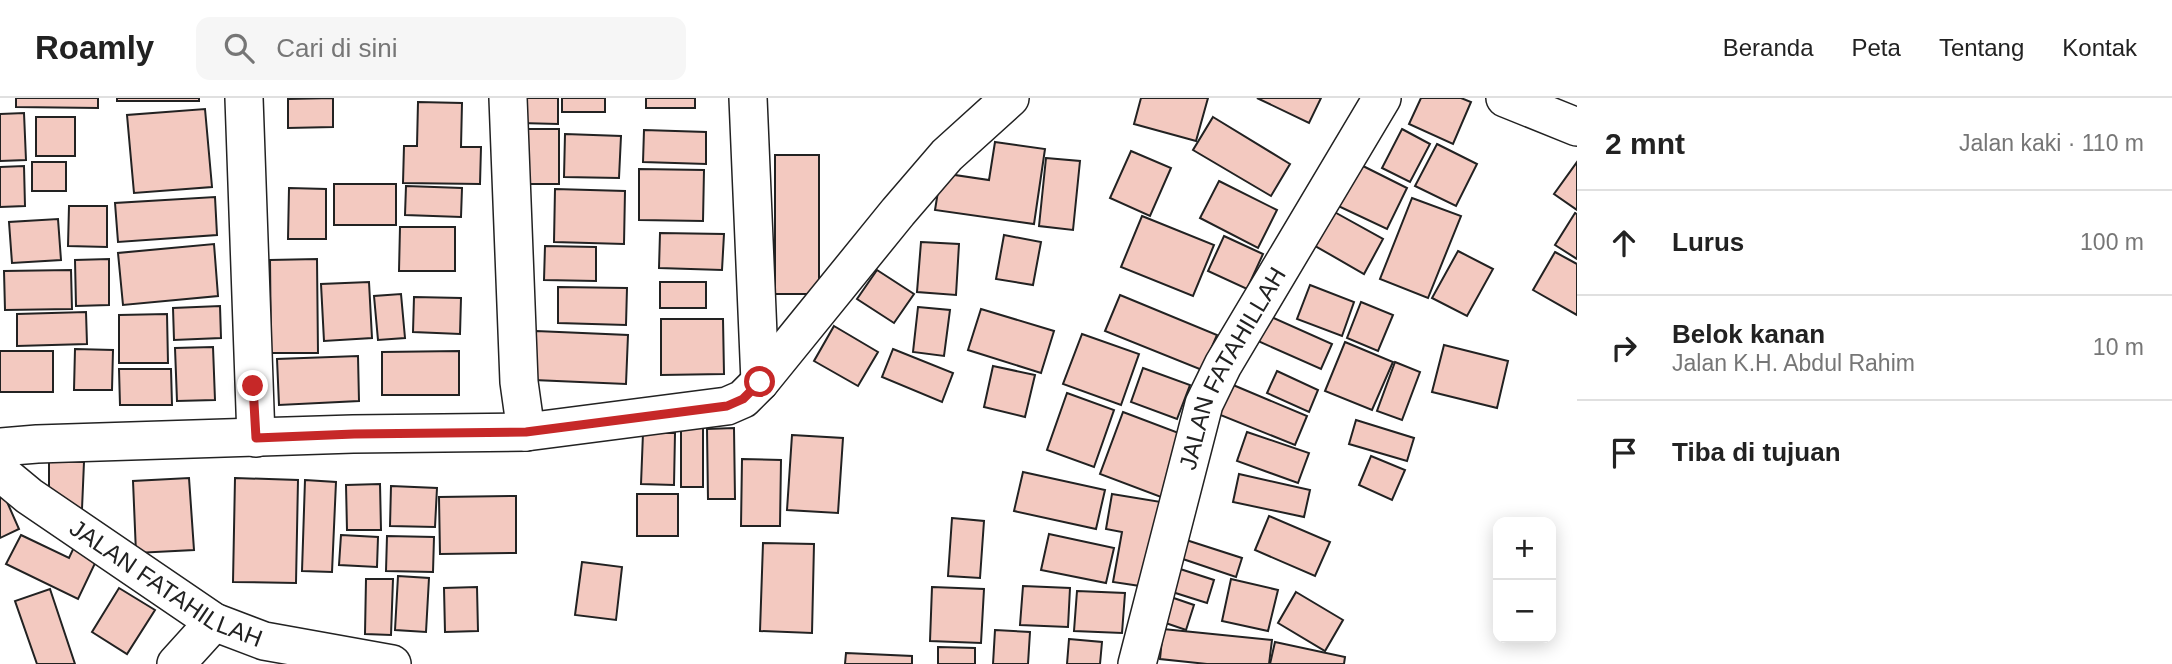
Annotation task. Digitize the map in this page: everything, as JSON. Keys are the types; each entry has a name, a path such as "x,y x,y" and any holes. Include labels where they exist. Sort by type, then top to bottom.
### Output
{"street":[{"path":"244,98 256,438"},
{"path":"508,98 519,382 526,432"},
{"path":"748,98 760,382"},
{"path":"0,447 354,434 526,432 727,406 743,399 760,382 939,165 1010,98"},
{"name":"JALAN FATAHILLAH","path":"1137,664 1204,404 1223,365 1382,98"},
{"path":"1505,98 1577,127"},
{"name":"JALAN FATAHILLAH","path":"0,472 23,492 214,622 264,640 392,664"},
{"path":"176,664 214,622"}],"building":[{"path":"16,98 98,98 98,108 16,107"},
{"path":"117,98 199,98 199,101 117,101"},
{"path":"333,98 333,127 288,128 288,99"},
{"path":"520,98 558,98 558,124 520,123"},
{"path":"562,98 605,98 605,112 562,112"},
{"path":"646,98 695,98 695,108 646,108"},
{"path":"1141,98 1208,98 1196,141 1134,124"},
{"path":"1257,98 1321,98 1309,123"},
{"path":"1421,98 1461,98 1471,102 1453,144 1409,124"},
{"path":"418,102 462,103 461,147 481,147 480,184 403,183 404,146 417,146"},
{"path":"205,109 212,187 134,193 127,115"},
{"path":"24,113 26,160 0,161 0,114"},
{"path":"36,117 75,117 75,156 36,156"},
{"path":"1213,117 1290,164 1271,196 1193,150"},
{"path":"522,129 559,129 559,184 522,184"},
{"path":"1402,129 1430,144 1410,182 1382,168"},
{"path":"644,130 706,132 706,164 643,162"},
{"path":"565,134 621,136 619,178 564,177"},
{"path":"995,142 1045,149 1034,224 935,210 941,173 989,180"},
{"path":"1437,144 1477,164 1456,206 1415,186"},
{"path":"1131,151 1171,168 1150,216 1110,198"},
{"path":"775,155 819,155 819,294 775,294"},
{"path":"1046,158 1080,161 1073,230 1039,226"},
{"path":"32,162 66,162 66,191 32,191"},
{"path":"1355,162 1407,188 1387,229 1334,204"},
{"path":"1577,162 1577,210 1554,194"},
{"path":"24,166 25,206 0,207 0,167"},
{"path":"639,169 704,170 703,221 639,220"},
{"path":"1219,181 1277,210 1258,248 1200,218"},
{"path":"334,184 396,184 396,225 334,225"},
{"path":"406,186 462,188 461,217 405,215"},
{"path":"289,188 326,189 326,239 288,239"},
{"path":"555,189 625,191 624,244 554,242"},
{"path":"215,197 217,235 118,242 115,203"},
{"path":"1412,198 1461,216 1428,298 1380,279"},
{"path":"69,206 107,206 107,247 68,246"},
{"path":"1329,209 1383,239 1364,274 1310,243"},
{"path":"1575,213 1577,214 1577,259 1555,245"},
{"path":"1142,216 1214,245 1193,296 1121,267"},
{"path":"58,219 61,260 12,263 9,222"},
{"path":"400,227 455,227 455,271 399,271"},
{"path":"660,233 724,234 722,270 659,268"},
{"path":"1004,235 1041,242 1033,285 996,279"},
{"path":"1224,236 1263,254 1247,289 1208,271"},
{"path":"921,242 959,244 956,295 917,292"},
{"path":"214,244 218,296 123,305 118,253"},
{"path":"545,246 596,247 596,281 544,280"},
{"path":"1458,251 1493,269 1467,316 1432,298"},
{"path":"1555,252 1577,264 1577,315 1533,290"},
{"path":"109,259 109,305 76,306 75,260"},
{"path":"317,259 318,353 271,353 270,260"},
{"path":"71,270 72,309 5,310 4,271"},
{"path":"877,270 914,294 894,323 857,299"},
{"path":"369,282 372,338 324,341 321,284"},
{"path":"660,282 706,282 706,308 660,308"},
{"path":"1310,285 1354,302 1342,336 1297,319"},
{"path":"558,287 627,288 626,325 558,323"},
{"path":"401,294 405,338 378,340 374,296"},
{"path":"1120,295 1217,335 1202,370 1105,331"},
{"path":"414,297 461,298 460,334 413,332"},
{"path":"1361,302 1393,315 1378,351 1347,338"},
{"path":"220,306 221,338 174,340 173,308"},
{"path":"918,307 950,310 944,356 913,352"},
{"path":"981,309 1054,331 1041,373 968,350"},
{"path":"86,312 87,344 17,346 17,314"},
{"path":"167,314 168,363 119,363 119,315"},
{"path":"1269,316 1332,344 1321,369 1258,341"},
{"path":"661,319 723,319 724,374 661,375"},
{"path":"834,326 878,352 858,386 814,361"},
{"path":"536,331 628,335 626,384 534,380"},
{"path":"1082,334 1139,354 1121,405 1063,384"},
{"path":"1345,342 1393,362 1372,410 1325,391"},
{"path":"1444,345 1508,361 1497,408 1432,392"},
{"path":"213,347 215,400 177,401 175,348"},
{"path":"75,349 113,350 112,390 74,390"},
{"path":"893,349 953,373 942,402 882,377"},
{"path":"0,351 53,351 53,392 0,392"},
{"path":"459,351 459,395 382,395 382,352"},
{"path":"358,356 359,401 279,405 277,359"},
{"path":"1395,362 1420,372 1402,420 1377,411"},
{"path":"993,366 1035,375 1025,417 984,407"},
{"path":"1143,368 1190,385 1177,419 1131,402"},
{"path":"119,369 171,369 172,405 120,405"},
{"path":"1277,371 1318,390 1309,412 1267,393"},
{"path":"1226,382 1307,416 1295,445 1213,412"},
{"path":"1067,393 1114,410 1094,467 1047,450"},
{"path":"1123,412 1184,435 1161,497 1100,474"},
{"path":"1356,420 1414,438 1407,461 1349,444"},
{"path":"681,422 703,422 703,487 681,487"},
{"path":"734,428 735,499 708,499 707,429"},
{"path":"1247,432 1309,453 1298,483 1237,461"},
{"path":"643,433 675,433 674,485 641,484"},
{"path":"792,435 843,438 838,513 787,510"},
{"path":"1371,456 1405,470 1392,500 1359,485"},
{"path":"742,459 781,460 780,526 741,526"},
{"path":"49,461 84,462 82,509 49,508"},
{"path":"1023,472 1105,490 1096,529 1014,511"},
{"path":"1239,474 1310,490 1304,517 1233,502"},
{"path":"189,478 194,550 136,553 133,481"},
{"path":"235,478 298,480 296,583 233,582"},
{"path":"305,480 336,482 332,572 302,571"},
{"path":"380,484 381,530 347,530 346,485"},
{"path":"0,486 19,529 0,538"},
{"path":"391,486 437,488 435,527 390,526"},
{"path":"637,494 678,494 678,536 637,536"},
{"path":"1112,494 1161,502 1147,587 1113,582 1122,532 1106,529"},
{"path":"516,496 516,553 440,554 439,497"},
{"path":"1269,516 1330,542 1315,576 1255,550"},
{"path":"952,518 984,521 980,578 948,576"},
{"path":"1049,534 1114,548 1106,583 1041,570"},
{"path":"21,535 69,558 75,545 98,557 78,599 6,564"},
{"path":"341,535 378,537 377,567 339,565"},
{"path":"387,536 434,537 433,572 386,571"},
{"path":"1180,538 1242,558 1236,577 1174,556"},
{"path":"763,543 814,544 812,633 760,631"},
{"path":"582,562 622,567 616,620 575,615"},
{"path":"1174,567 1214,580 1207,603 1166,590"},
{"path":"398,576 429,578 426,632 395,630"},
{"path":"366,579 393,579 391,635 365,634"},
{"path":"1231,579 1278,590 1268,631 1222,621"},
{"path":"1023,586 1070,588 1068,627 1020,625"},
{"path":"477,587 478,631 445,632 444,588"},
{"path":"932,587 984,589 981,643 930,641"},
{"path":"119,588 155,610 127,654 92,632"},
{"path":"50,589 75,664 37,664 15,601"},
{"path":"1077,591 1125,593 1122,633 1074,631"},
{"path":"1296,592 1343,620 1325,651 1278,623"},
{"path":"1162,594 1194,605 1186,630 1154,619"},
{"path":"1163,629 1272,640 1269,664 1207,664 1160,659"},
{"path":"995,630 1030,632 1028,664 993,664"},
{"path":"1069,639 1102,642 1100,664 1067,664"},
{"path":"1275,642 1345,657 1344,664 1270,664"},
{"path":"938,647 975,648 975,664 938,664"},
{"path":"846,653 912,656 912,664 845,664"}],"route":[{"path":"253,386 256,438 526,432 727,406 743,399 760,382"}]}
